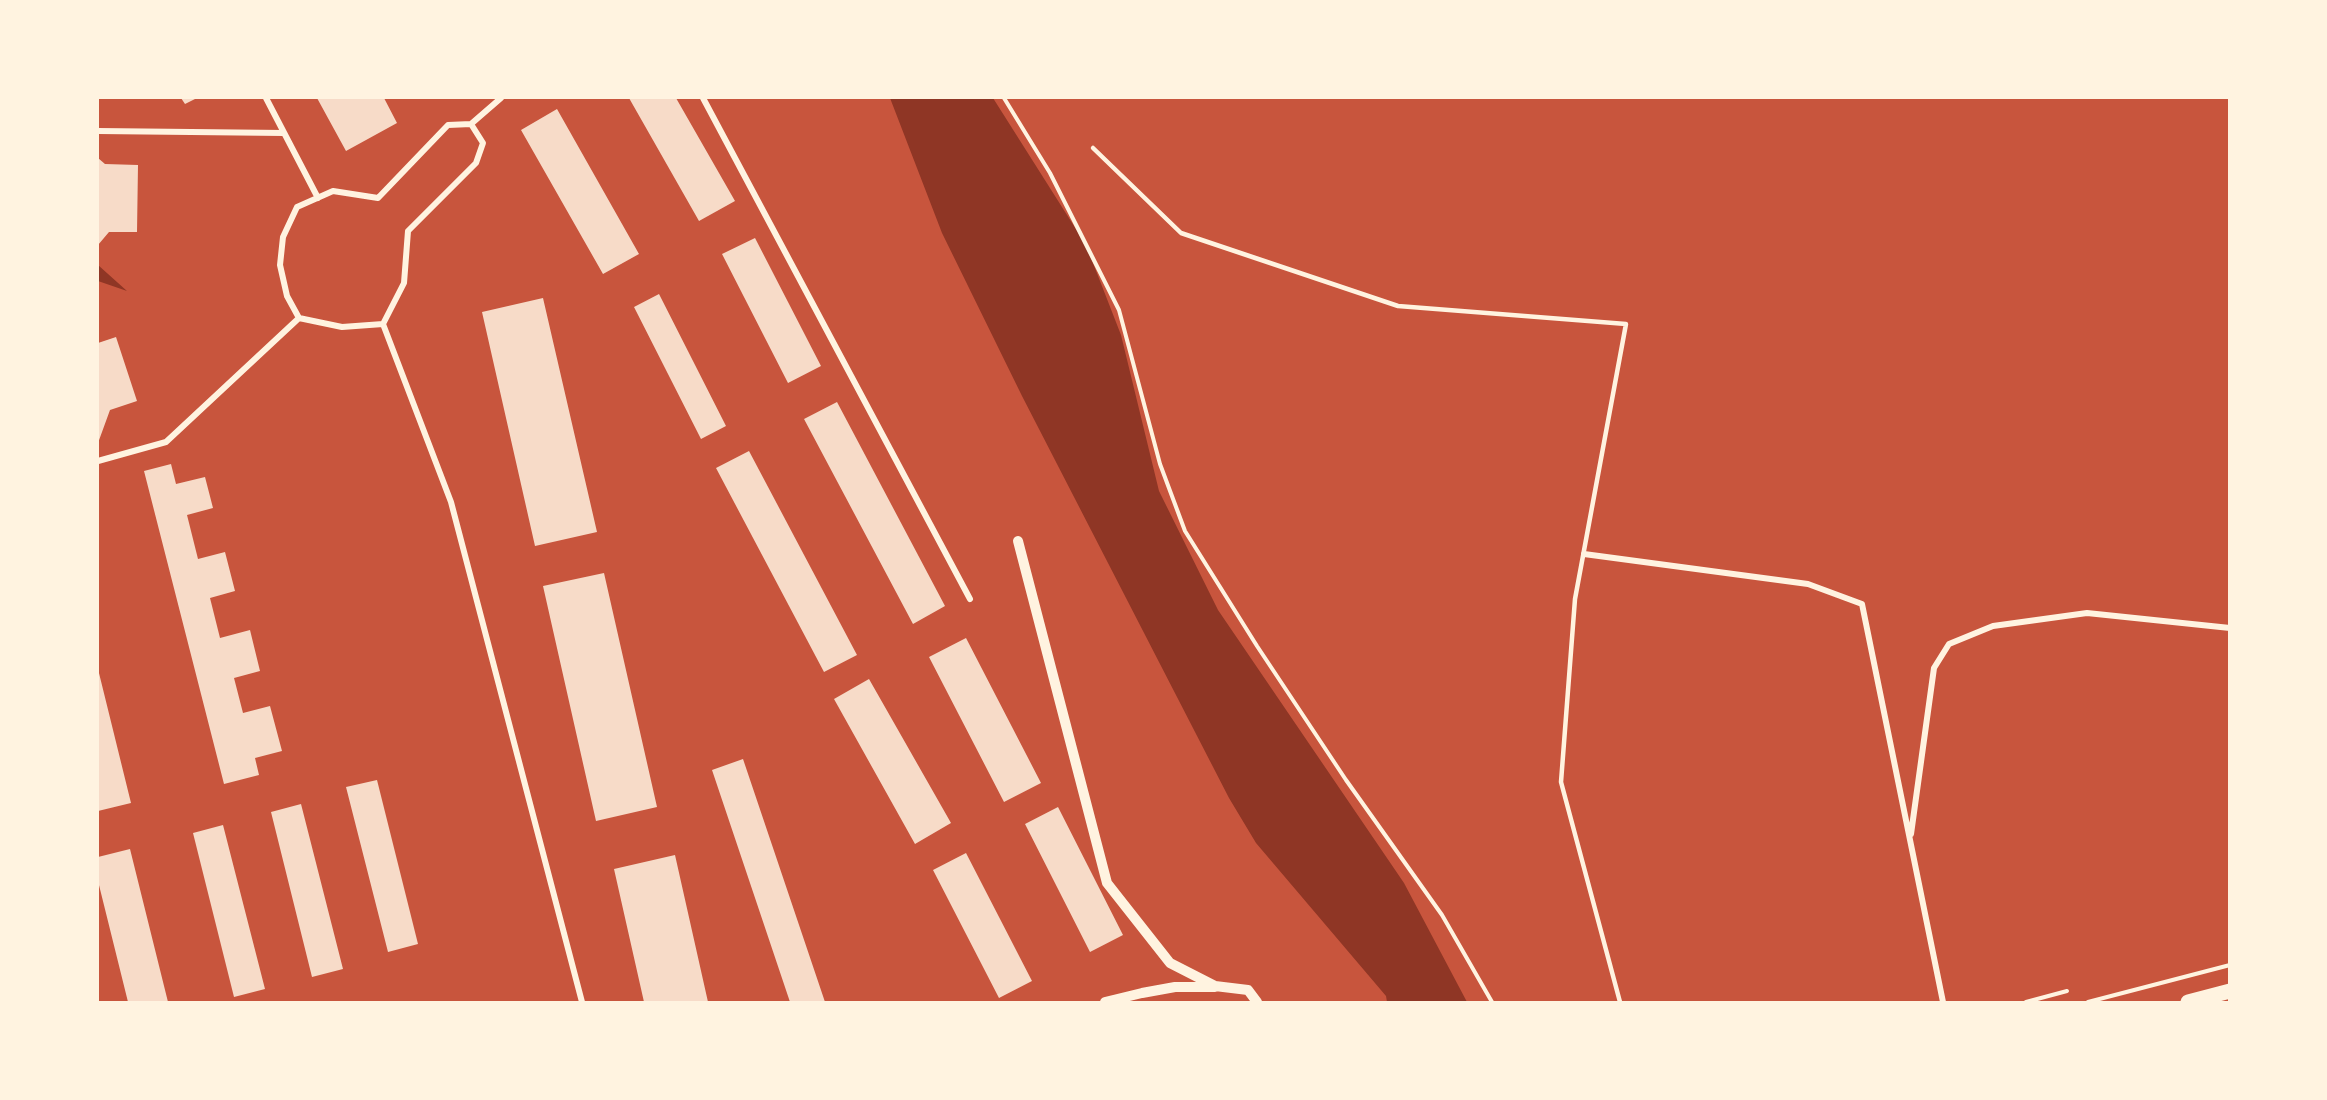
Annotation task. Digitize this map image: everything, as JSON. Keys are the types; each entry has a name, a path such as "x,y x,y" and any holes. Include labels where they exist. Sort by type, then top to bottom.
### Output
{"main road":[{"path":"2188,1002 2229,991"}],"street":[{"path":"266,98 318,198"},
{"path":"382,324 342,327 300,318 287,296 280,265 282,237 297,207 333,191 378,198 448,125 471,124 501,98"},
{"path":"703,98 970,599"},
{"path":"471,124 483,143 476,163 408,231 404,283 382,324 451,502 582,1002"},
{"path":"98,131 284,133"},
{"path":"98,461 166,442 300,318"},
{"path":"1018,541 1107,883 1170,963 1215,986 1248,990 1257,1002"},
{"path":"1584,554 1809,584 1862,604 1943,1002"},
{"path":"1910,841 1934,668 1949,644 1994,626 2087,613 2229,628"},
{"path":"1105,1002 1175,987 1224,987"}],"lane":[{"path":"1092,148 1181,233 1398,306 1626,324 1575,600 1561,782 1620,1002"}],"path":[{"path":"1004,98 1050,173 1119,310 1160,464 1185,531 1333,761 1442,915 1492,1002"},
{"path":"2088,1002 2229,965"},
{"path":"2026,1002 2067,991"}],"shaded area":[{"path":"890,98 993,98 1086,245 1121,335 1159,491 1218,610 1404,883 1467,1002 1387,1002 1386,996 1256,843 1229,798 1022,396 942,233"},
{"path":"98,265 127,291 98,281"}],"building":[{"path":"181,98 197,98 185,104"},
{"path":"317,98 384,98 397,123 346,151"},
{"path":"629,98 676,98 735,201 699,221"},
{"path":"557,109 639,254 603,274 521,130"},
{"path":"98,158 105,164 138,165 137,232 109,232 98,245"},
{"path":"755,238 821,366 788,383 722,254"},
{"path":"659,294 726,426 701,439 634,307"},
{"path":"543,298 597,532 535,546 482,312"},
{"path":"116,337 137,401 110,410 98,443 98,343"},
{"path":"837,402 945,606 913,624 804,419"},
{"path":"749,451 857,655 824,672 716,468"},
{"path":"171,464 176,484 205,477 213,508 187,515 198,559 225,552 235,591 210,598 220,638 250,630 260,671 234,678 243,713 270,706 282,751 255,758 259,775 224,784 144,471"},
{"path":"604,573 657,807 596,821 543,586"},
{"path":"966,638 1041,783 1004,802 929,657"},
{"path":"98,669 131,803 98,811"},
{"path":"869,679 951,823 915,844 834,699"},
{"path":"743,759 825,1002 790,1002 712,770"},
{"path":"377,780 418,944 388,952 346,787"},
{"path":"301,804 343,969 312,977 271,812"},
{"path":"1058,807 1123,935 1090,952 1025,824"},
{"path":"223,825 265,989 234,997 193,833"},
{"path":"130,849 168,1002 128,1002 98,881 98,857"},
{"path":"966,853 1032,981 999,998 933,870"},
{"path":"675,855 708,1002 644,1002 614,869"}]}
